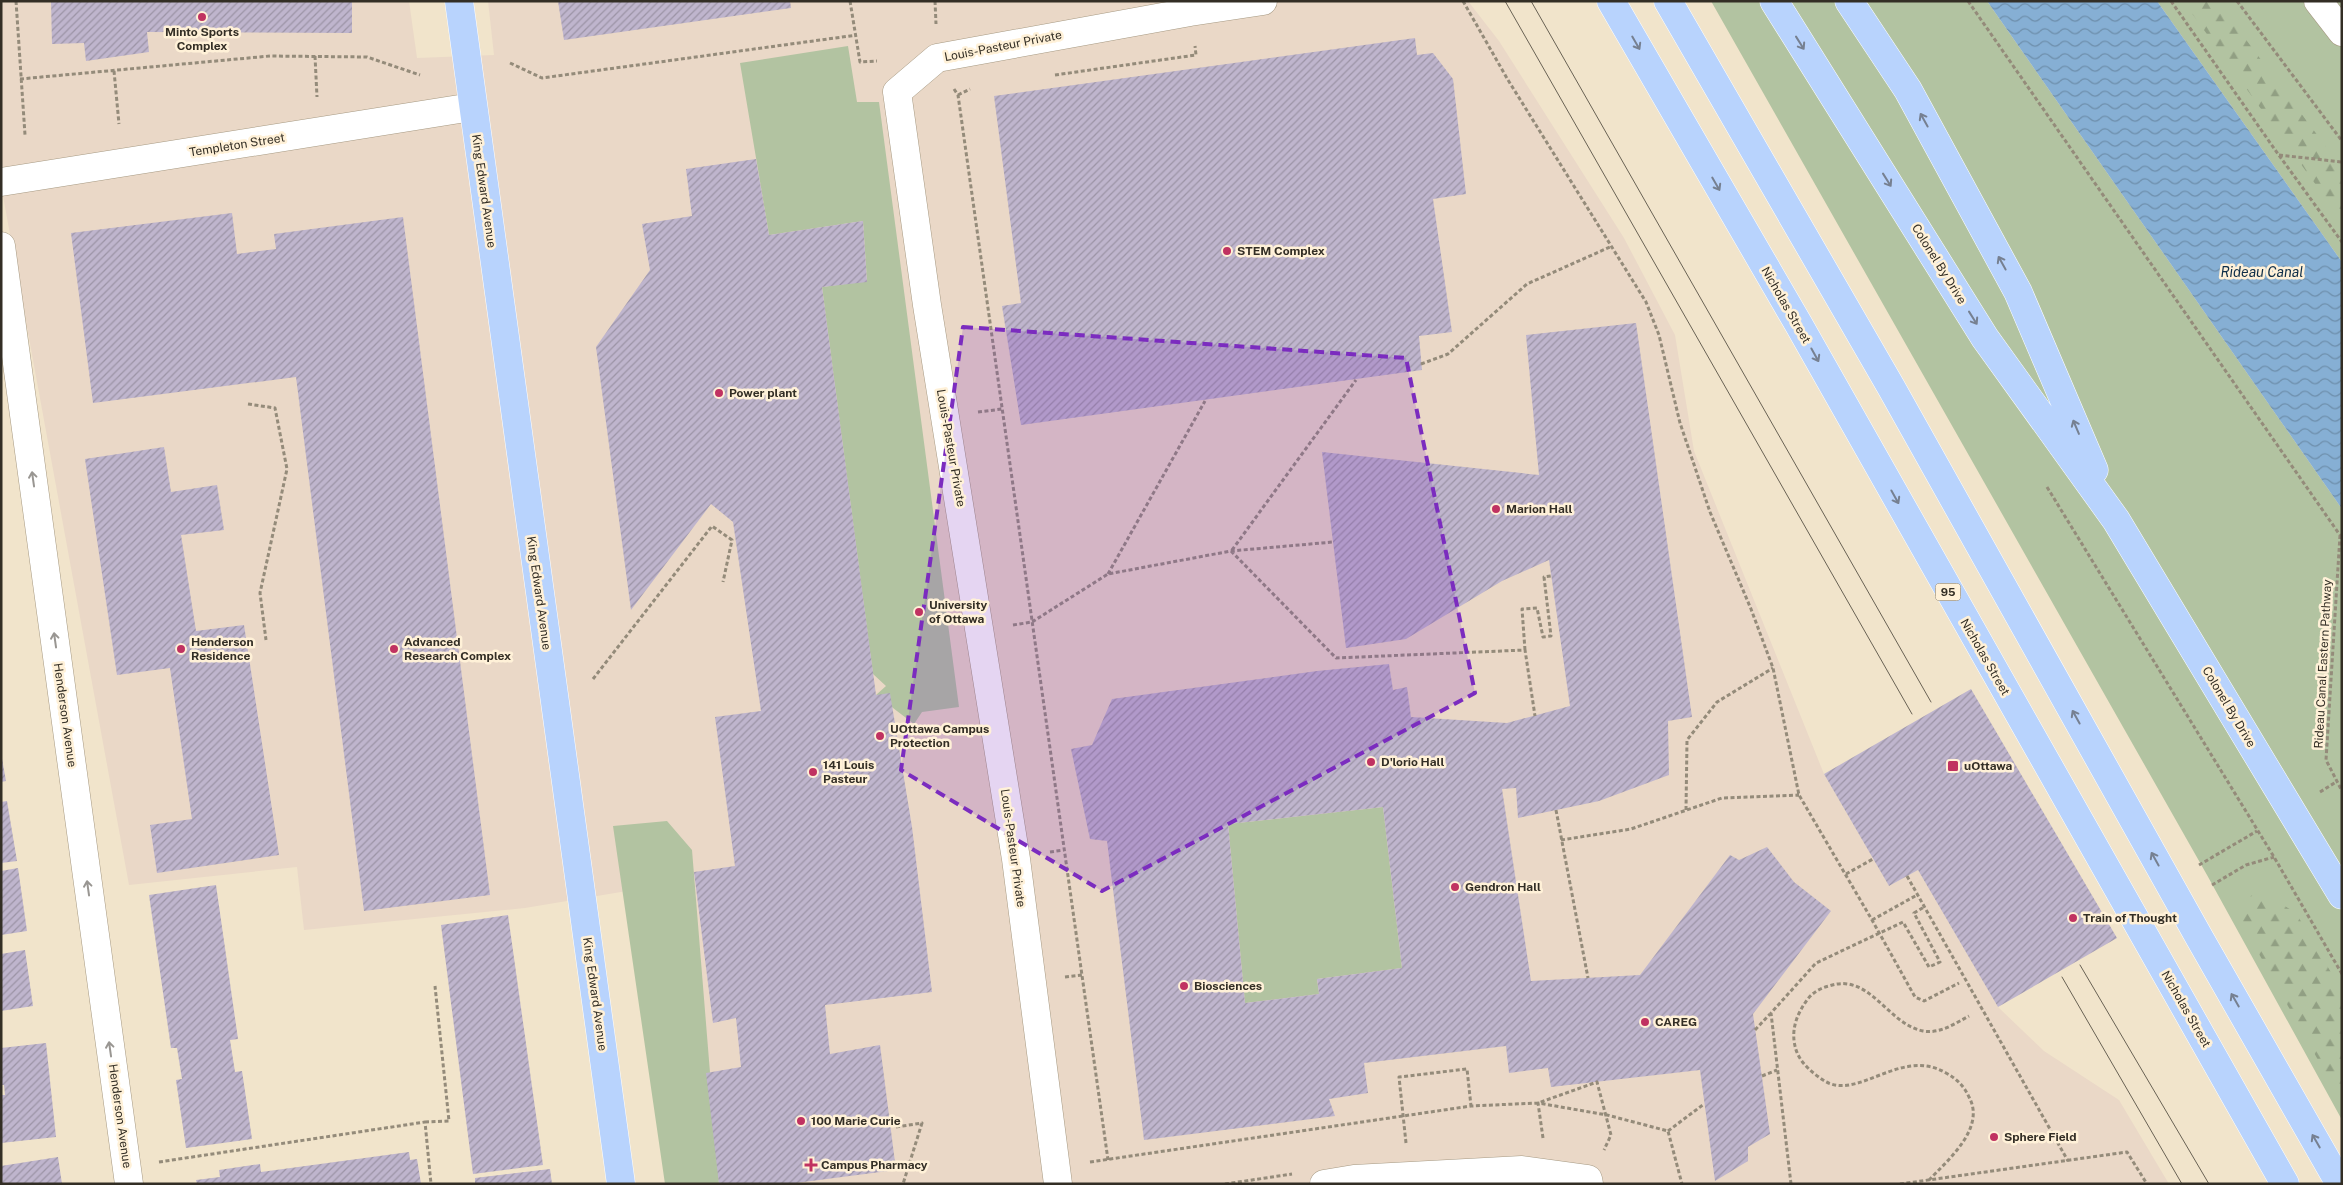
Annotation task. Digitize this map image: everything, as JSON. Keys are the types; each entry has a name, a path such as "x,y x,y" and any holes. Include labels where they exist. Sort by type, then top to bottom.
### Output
{"main road":[{"name":"King Edward Avenue","path":"459,1 472,107 621,1184"},
{"name":"Nicholas Street","path":"1611,1 1799,325 2285,1184"},
{"path":"1668,1 1843,303 2340,1184"},
{"name":"Colonel By Drive","path":"1774,1 1985,338 2116,520 2342,896"},
{"name":"Colonel By Drive","path":"1849,1 1908,90 2018,292 2116,520"}],"street":[{"name":"Louis-Pasteur Private","path":"1058,1184 1016,859 978,630 969,554 927,305 897,92 937,58 1161,17 1263,1"},
{"path":"2318,1 2342,32"},
{"name":"Templeton Street","path":"1,182 472,107"},
{"name":"Henderson Avenue","path":"1,246 128,1175"},
{"path":"1324,1184 1354,1179 1522,1170 1588,1181"}],"path":[{"path":"16,1 25,135"},
{"path":"850,1 860,62 879,61"},
{"path":"935,1 937,58 958,95 1108,1160"},
{"path":"1463,1 1508,80 1646,302 1659,335 1680,424 1710,512 1773,668 1799,795 1915,997 1924,1000 1959,983"},
{"path":"1968,1 2341,536"},
{"path":"2171,1 2342,242"},
{"path":"2237,1 2342,141"},
{"path":"510,63 542,78 857,35"},
{"path":"20,79 270,56 367,57 420,75"},
{"path":"315,56 318,100"},
{"path":"114,71 119,124"},
{"path":"2278,154 2342,162"},
{"path":"1421,364 1448,354 1527,284 1610,246"},
{"path":"1232,550 1356,380"},
{"path":"1108,574 1205,401"},
{"path":"248,404 275,408 287,469 260,593 266,640"},
{"path":"593,679 712,526 732,540 723,582"},
{"name":"Rideau Canal Eastern Pathway","path":"2341,536 2326,760 2342,791"},
{"path":"978,630 1032,622 1108,574 1232,550 1334,542"},
{"path":"1232,550 1336,658 1525,650"},
{"path":"1535,716 1525,650 1522,609 1537,608 1543,637 1551,636 1544,577 1552,576"},
{"path":"1686,810 1687,740 1717,702 1773,668"},
{"path":"2317,793 2336,782"},
{"path":"1561,840 1631,829 1722,798 1799,795"},
{"path":"1556,810 1588,978"},
{"path":"2199,866 2257,831"},
{"path":"2212,885 2246,864 2279,855"},
{"path":"2274,857 2342,974"},
{"path":"1846,874 1873,860"},
{"path":"1906,876 2068,1161"},
{"path":"1872,920 1917,895"},
{"path":"1755,1030 1816,963 1904,922 1929,967 1940,962 1914,913 1924,907"},
{"path":"1929,1180 1957,1150 1968,1132 1972,1111 1971,1100 1964,1087 1940,1069 1923,1065 1890,1070 1844,1086 1828,1083 1816,1075 1798,1056 1793,1034 1798,1013 1817,990 1840,983 1863,989 1877,998 1896,1018 1909,1026 1923,1030 1942,1030 1969,1016"},
{"path":"128,1175 425,1122 449,1121 435,986"},
{"path":"1771,1013 1791,1184"},
{"path":"1410,1176 1400,1077 1467,1069 1471,1106"},
{"path":"1762,1076 1777,1070"},
{"path":"1538,1103 1597,1082 1611,1135 1588,1181"},
{"path":"1083,1163 1471,1106 1538,1103 1607,1115 1668,1131"},
{"path":"1538,1103 1543,1143"},
{"path":"1668,1131 1704,1104"},
{"path":"425,1122 431,1184"},
{"path":"896,1127 922,1123 903,1184"},
{"path":"1668,1131 1682,1184"},
{"path":"1900,1184 2127,1152 2146,1184"}],"highlighted area":[{"path":"963,327 1406,358 1475,693 1102,891 901,770"}],"shaded area":[{"name":"University of Ottawa","path":"1,1 409,1 417,58 494,55 488,1 1468,1 1499,41 1624,238 1675,335 1694,451 1824,774 1889,886 1918,870 1998,1007 2044,1051 2119,1100 2169,1184 672,1184 633,890 525,908 304,930 297,867 129,885 1,185"}],"green space":[{"path":"1711,1 1987,1 2342,509 2342,1120 2207,875"},
{"path":"2157,1 2342,1 2342,262"},
{"path":"2183,1 2217,1 2342,168 2342,221"},
{"path":"848,46 857,102 879,102 959,707 922,712 914,724 876,695 886,686 873,674 822,287 867,281 863,221 769,235 740,63"},
{"path":"1383,807 1402,968 1317,979 1319,994 1245,1003 1228,824"},
{"path":"667,821 692,850 719,1184 665,1184 613,826"},
{"path":"2257,889 2296,913 2342,991 2342,1103 2244,927 2240,908"}],"water":[{"name":"Rideau Canal","path":"1987,1 2157,1 2342,262 2342,509"}],"building":[{"name":"Minto Sports Complex","path":"51,1 352,1 352,33 147,32 149,52 86,61 84,43 52,44"},
{"path":"558,1 790,1 791,8 564,40"},
{"name":"STEM Complex","path":"1415,38 1417,55 1433,53 1453,79 1466,194 1433,199 1452,332 1419,336 1422,370 1021,425 1002,306 1021,303 994,96"},
{"path":"756,159 769,235 863,221 867,282 822,287 876,695 890,693 912,827 932,992 825,1005 830,1054 880,1045 896,1170 788,1184 719,1184 706,1073 741,1067 736,1018 713,1023 694,872 735,866 715,717 761,711 733,522 711,504 631,610 596,347 650,270 642,224 692,216 686,169"},
{"name":"Advanced Research Complex","path":"232,213 237,254 276,249 274,234 403,217 490,895 364,911 296,377 93,403 71,233"},
{"path":"1636,323 1692,717 1668,721 1669,775 1599,801 1518,818 1516,788 1502,789 1531,981 1640,975 1730,855 1739,860 1767,847 1794,882 1831,911 1753,1014 1770,1134 1748,1147 1748,1161 1715,1181 1700,1070 1551,1087 1548,1068 1509,1073 1506,1046 1364,1063 1368,1093 1329,1099 1335,1116 1144,1140 1107,841 1090,839 1071,749 1092,745 1112,699 1317,671 1389,664 1393,690 1407,687 1411,717 1507,723 1570,706 1549,560 1502,581 1406,639 1346,648 1322,452 1539,475 1526,335","holes":["1383,807 1402,968 1317,979 1319,994 1245,1003 1228,824"]},
{"name":"Henderson Residence","path":"164,447 171,492 217,485 224,530 181,535 196,631 244,625 279,855 157,873 150,825 192,819 170,668 117,675 85,459"},
{"name":"uOttawa","path":"1971,689 2117,938 1998,1007 1918,870 1889,886 1824,774"},
{"path":"1,753 6,781 1,782"},
{"path":"7,801 17,861 1,863 1,802"},
{"path":"18,868 27,931 1,935 1,871"},
{"path":"216,885 238,1039 230,1040 235,1072 242,1071 252,1139 186,1148 176,1080 182,1079 177,1048 171,1048 149,895"},
{"path":"508,915 543,1165 473,1174 441,925"},
{"path":"25,950 33,1006 1,1011 1,954"},
{"path":"46,1043 56,1137 1,1143 1,1095 5,1095 4,1085 1,1085 1,1048"},
{"path":"409,1152 410,1160 417,1159 421,1184 197,1184 196,1180 220,1177 219,1170 260,1164 261,1172"},
{"path":"58,1157 62,1184 1,1184 1,1166"},
{"path":"550,1169 552,1184 475,1184 475,1178"}],"tram line":[{"path":"1505,1 1912,714"},
{"path":"1531,1 1931,702"},
{"path":"2080,965 2209,1184"},
{"path":"2062,977 2182,1184"}],"place":[{"name":"Minto Sports Complex","path":"202,17"},
{"name":"STEM Complex","path":"1227,251"},
{"name":"Power plant","path":"719,393"},
{"name":"Marion Hall","path":"1496,509"},
{"name":"University of Ottawa","path":"919,612"},
{"name":"Henderson Residence","path":"181,649"},
{"name":"Advanced Research Complex","path":"394,649"},
{"name":"UOttawa Campus Protection","path":"880,736"},
{"name":"D'lorio Hall","path":"1371,762"},
{"name":"uOttawa","path":"1953,766"},
{"name":"141 Louis Pasteur","path":"813,772"},
{"name":"Gendron Hall","path":"1455,887"},
{"name":"Train of Thought","path":"2073,918"},
{"name":"Biosciences","path":"1184,986"},
{"name":"CAREG","path":"1645,1022"},
{"name":"100 Marie Curie","path":"801,1121"},
{"name":"Sphere Field","path":"1994,1137"},
{"name":"Campus Pharmacy","path":"811,1165"}]}
